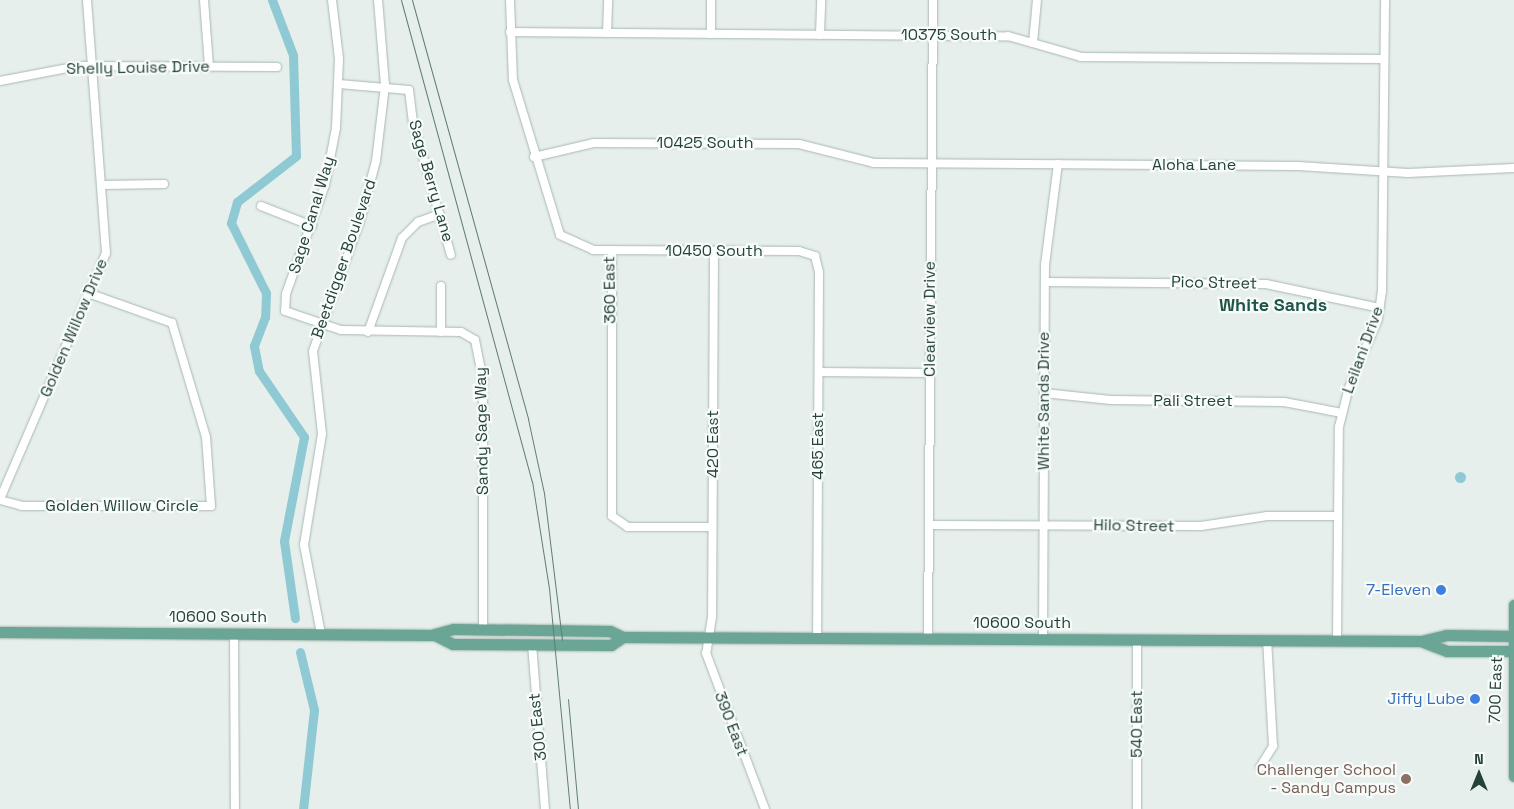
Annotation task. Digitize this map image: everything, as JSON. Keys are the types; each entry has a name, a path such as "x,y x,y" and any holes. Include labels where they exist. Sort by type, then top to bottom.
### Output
{"main road":[{"name":"700 East","path":"1514,605 1514,776"},
{"name":"10600 South","path":"0,632 436,634 483,630 610,631 623,637 1421,641 1446,635 1514,636"},
{"name":"10600 South","path":"436,634 453,644 611,645 623,637"},
{"name":"10600 South","path":"1421,641 1447,651 1514,651"}],"street":[{"name":"Golden Willow Drive","path":"0,499 91,294 106,253 87,0"},
{"path":"204,0 209,67"},
{"name":"Sage Canal Way","path":"285,310 286,294 312,226 333,148 339,84 332,0"},
{"name":"Beetdigger Boulevard","path":"321,634 304,546 322,444 313,360 321,324 366,201 380,135 384,85 378,0"},
{"name":"360 East","path":"510,0 513,80 534,157 560,235 584,248 612,250 610,510 615,521 628,527 712,528"},
{"path":"607,33 608,0"},
{"path":"711,0 711,34"},
{"path":"820,35 821,0"},
{"name":"Clearview Drive","path":"928,639 933,0"},
{"path":"1032,43 1038,0"},
{"name":"Leilani Drive","path":"1337,640 1338,516 1342,414 1380,308 1384,173 1385,0"},
{"name":"10375 South","path":"510,32 1008,36 1081,57 1384,59"},
{"name":"Shelly Louise Drive","path":"0,81 93,66 276,67"},
{"name":"Sage Berry Lane","path":"339,84 403,86 411,93 413,122 451,255"},
{"name":"10425 South","path":"534,157 594,143 798,144 874,163"},
{"name":"Aloha Lane","path":"874,163 1298,166 1384,173 1514,168"},
{"name":"White Sands Drive","path":"1043,639 1045,282 1058,164"},
{"path":"102,185 164,184"},
{"path":"261,206 312,226"},
{"path":"368,332 402,238 418,222 440,214"},
{"name":"10450 South","path":"612,250 799,251 815,256"},
{"name":"420 East","path":"708,637 712,528 714,251"},
{"name":"465 East","path":"815,256 819,272 817,638"},
{"name":"Pico Street","path":"1045,282 1266,284 1380,308"},
{"path":"440,286 441,332"},
{"name":"Golden Willow Circle","path":"0,499 22,506 211,506 206,437 172,323 91,294"},
{"name":"Sandy Sage Way","path":"285,310 321,324 368,332 441,332 472,337 483,370 483,630"},
{"path":"819,372 930,373"},
{"name":"Pali Street","path":"1044,393 1111,400 1284,402 1342,414"},
{"name":"Hilo Street","path":"929,525 1214,526 1267,516 1338,516"},
{"path":"234,634 235,809"},
{"name":"390 East","path":"708,637 707,662 765,809"},
{"name":"540 East","path":"1137,639 1137,809"},
{"path":"1260,767 1273,746 1267,640"},
{"name":"300 East","path":"532,644 545,809"}],"water":[{"path":"1460,471 1466,477 1460,483 1454,477"}],"waterway":[{"path":"272,0 293,55 296,156 237,202 231,223 266,293 265,317 254,346 259,371 304,437 284,541 295,618"},
{"path":"300,652 314,710 303,809"}],"tram line":[{"path":"401,0 532,481 549,588 570,809"},
{"path":"412,0 528,419 544,493 562,640"},
{"path":"568,699 578,809"}],"place":[{"name":"7-Eleven","path":"1441,590"},
{"name":"Jiffy Lube","path":"1475,699"},
{"name":"Challenger School - Sandy Campus","path":"1406,779"}],"district":[{"name":"White Sands","path":"1273,305"}]}
